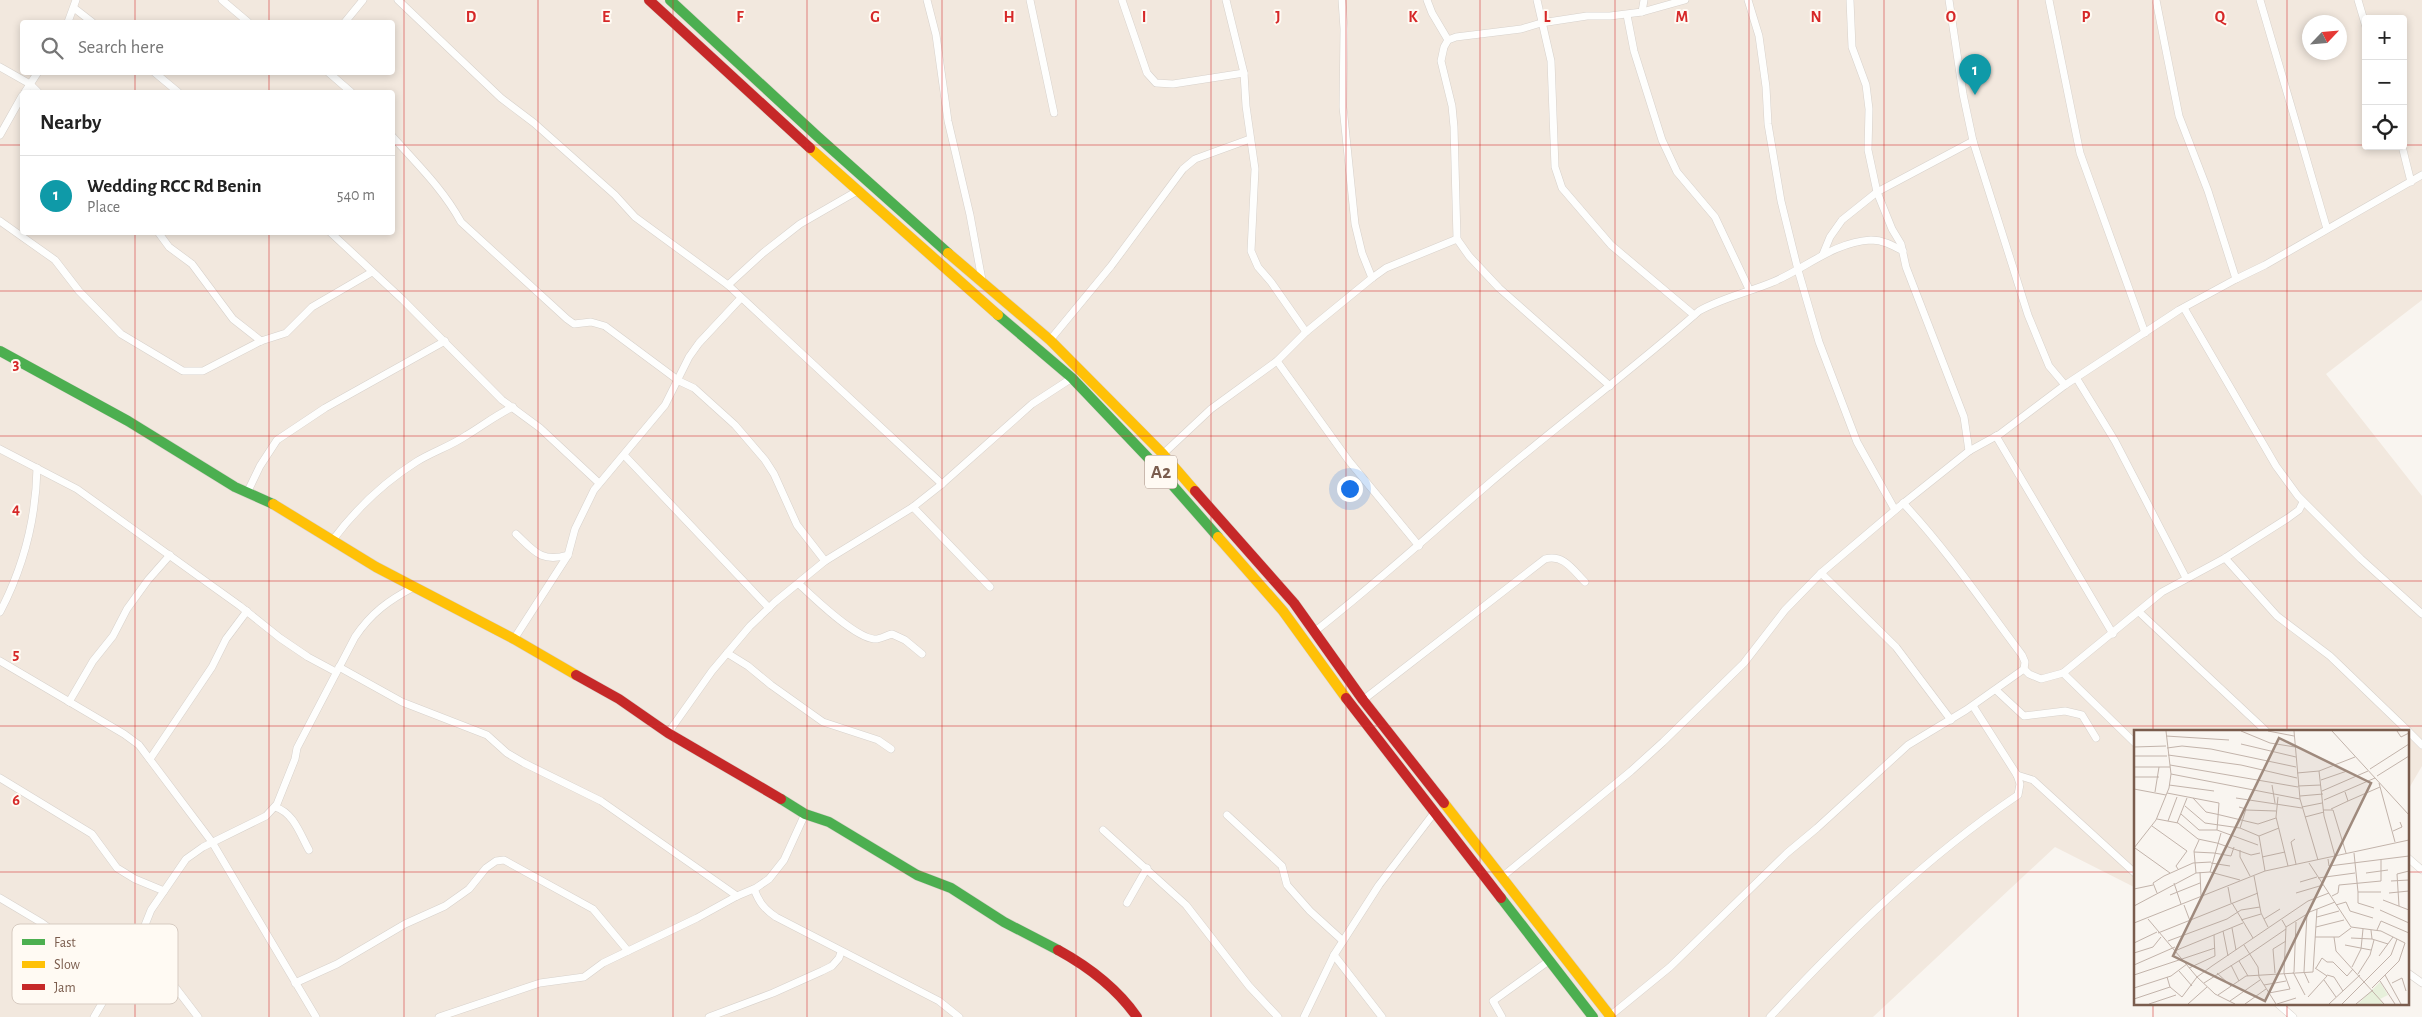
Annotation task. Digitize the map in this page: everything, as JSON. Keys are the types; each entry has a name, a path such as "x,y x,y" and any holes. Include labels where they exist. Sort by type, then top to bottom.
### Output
{"main road":[{"name":"A2","path":"650,0 966,287 1072,378 1153,463 1283,611 1353,708 1593,1017"},
{"name":"A2","path":"670,0 817,136 982,283 1050,340 1164,454 1294,603 1363,700 1611,1016"},
{"path":"0,351 84,395 126,422 263,502 277,505 332,541 414,587 514,639 619,699 668,733 748,778 805,814 829,822 918,875 951,888 1004,922 1086,965 1127,1004 1137,1017"}],"street":[{"path":"222,0 246,20"},
{"path":"347,20 363,0"},
{"path":"398,0 501,98 534,123 615,195 635,218 728,285 942,484"},
{"path":"927,0 936,35 948,121 970,215 982,283"},
{"path":"1030,0 1054,113"},
{"path":"1122,0 1147,73 1156,83 1173,84 1244,73"},
{"path":"1226,0 1244,73 1256,183 1252,255 1258,267 1271,282 1306,332"},
{"path":"1342,0 1344,107 1355,224 1362,254 1372,278"},
{"path":"1426,0 1448,40"},
{"path":"1537,0 1551,61 1555,167 1562,188 1611,245 1694,315"},
{"path":"1642,12 1644,0"},
{"path":"1610,386 1500,288 1469,256 1457,239 1454,127 1452,106 1441,61 1444,47 1448,40 1464,35 1521,29 1541,23 1587,16 1627,15 1686,0"},
{"path":"1748,0 1758,36 1766,87 1768,124 1781,201 1798,270 1819,342 1857,442 1895,510"},
{"path":"1850,0 1852,47 1866,85 1869,109 1868,150 1877,192 1903,251 1906,267 1964,417 1969,452"},
{"path":"1949,0 1963,94 1973,141 2028,315 2049,366 2065,385"},
{"path":"2050,0 2080,153 2145,333"},
{"path":"2156,0 2180,116 2211,199 2236,279"},
{"path":"2260,0 2290,108 2327,229"},
{"path":"2358,0 2362,15"},
{"path":"69,20 75,4 90,20"},
{"path":"1627,15 1634,51 1662,140 1677,172 1714,216 1749,289"},
{"path":"0,67 30,84 36,90"},
{"path":"26,90 36,75"},
{"path":"158,75 176,90"},
{"path":"331,75 349,90"},
{"path":"0,135 20,100"},
{"path":"1050,340 1111,266 1183,169 1195,159 1250,138"},
{"path":"395,139 433,180 449,201 461,222 567,319 574,324 591,322 604,326 679,381 694,388 713,404 755,448 774,474 797,525 825,561"},
{"path":"1823,254 1830,237 1842,220 1877,192 1973,141"},
{"path":"2403,150 2411,182"},
{"path":"1502,877 1663,742 1744,663 1785,610 1821,573 1903,503 1969,452 1996,436 2065,385 2184,308 2265,265 2422,175"},
{"path":"728,285 763,253 800,224 859,190"},
{"path":"0,220 20,235"},
{"path":"21,235 55,260 79,291 121,334 183,371 203,371 261,341 286,333 312,307 372,272"},
{"path":"160,235 170,247 192,264 233,319 252,332 261,341"},
{"path":"333,235 445,341 502,400 540,428 599,483"},
{"path":"1164,454 1211,409 1277,361 1306,332 1372,278 1386,268 1457,239"},
{"path":"1314,632 1419,546 1485,487 1694,315 1711,304 1776,281 1814,262 1823,254 1854,242 1882,241 1903,251"},
{"path":"514,639 568,555 575,529 586,502 599,483 665,405 679,381 689,357 741,298"},
{"path":"2184,308 2276,466 2304,502 2361,559 2422,614"},
{"path":"247,493 260,466 277,440 325,408 445,341"},
{"path":"1277,361 1349,460 1419,546"},
{"path":"668,733 727,653 750,626 769,608 825,561 912,507 942,484 1032,404 1072,378"},
{"path":"2077,378 2115,441 2186,578"},
{"path":"332,541 348,518 388,482 415,463 466,436 497,414 513,407"},
{"path":"1996,436 2113,634"},
{"path":"0,449 77,489 308,657 402,702 488,735 507,753 600,801 737,896"},
{"path":"624,455 769,608"},
{"path":"0,612 9,595 26,544 36,488 36,468"},
{"path":"2024,669 2029,674 2041,679 2063,674 2162,592 2225,558 2288,518 2299,510 2304,502"},
{"path":"1611,1016 1670,967 1786,853 1817,828 1884,765 1916,739 1951,720 2024,669 2025,662 2022,655 1936,540 1903,503"},
{"path":"912,507 990,587"},
{"path":"516,534 536,553 546,558 568,555"},
{"path":"70,702 85,673 112,636 127,609 148,580 170,555"},
{"path":"1363,700 1545,559 1554,556 1563,560 1585,582"},
{"path":"2225,558 2277,616 2330,656 2407,730"},
{"path":"1821,573 1896,647 1951,720"},
{"path":"799,584 845,624 864,636 876,640 892,634 905,640 922,654"},
{"path":"145,924 151,910 186,859 212,842 266,816 275,807 295,758 297,748 366,621 383,605 414,587"},
{"path":"150,759 247,611"},
{"path":"2138,612 2265,730"},
{"path":"727,653 748,666 770,685 823,722 878,740 891,749"},
{"path":"0,662 124,734 139,745 212,842 316,1017"},
{"path":"2063,674 2134,742"},
{"path":"1996,690 2024,716 2065,711 2082,715 2096,738"},
{"path":"1770,1017 1910,879 1950,844 2018,795 2020,784 2017,775 1972,706"},
{"path":"2410,733 2422,744"},
{"path":"2017,775 2032,780 2134,872"},
{"path":"0,778 92,834 117,868 135,879 164,890"},
{"path":"275,807 285,810 292,818 309,850"},
{"path":"1304,1017 1343,941 1379,885 1434,813"},
{"path":"439,1017 540,983 584,977 603,963 754,889 770,879 778,870 805,814"},
{"path":"1227,816 1274,858 1284,869 1287,885 1310,911 1343,941"},
{"path":"1103,830 1186,905 1248,986 1278,1017"},
{"path":"295,983 338,964 405,924 445,906 469,889 486,868 496,861 504,860 593,909 628,951"},
{"path":"2410,860 2422,870"},
{"path":"1127,903 1147,868"},
{"path":"754,889 758,901 765,910 830,943 841,952 868,963 939,1001 959,1017"},
{"path":"0,898 43,924"},
{"path":"709,1017 773,993 822,971 832,966 839,958 841,952"},
{"path":"1334,956 1382,1017"},
{"path":"1502,1017 1493,1001 1550,960"},
{"path":"2410,974 2422,983"},
{"path":"178,991 198,1017"},
{"path":"94,1017 101,1004"},
{"path":"2279,1004 2294,1017"}],"shaded area":[{"path":"0,0 2422,0 2422,300 2326,374 2422,496 2422,766 2410,787 2410,730 2134,730 2134,887 2055,847 1873,1017 0,1017"}],"traffic: fast":[{"path":"670,0 817,136 948,253"},
{"path":"998,315 1072,378 1153,463 1218,537"},
{"path":"0,351 128,421 235,487 273,504"},
{"path":"781,799 805,814 829,822 917,875 951,888 1004,922 1058,950"},
{"path":"1501,898 1593,1017"}],"traffic: slow":[{"path":"810,148 998,315"},
{"path":"948,253 1050,340 1163,454 1195,491"},
{"path":"273,504 376,567 514,639 576,675"},
{"path":"1218,537 1283,611 1346,698"},
{"path":"1444,803 1611,1017"}],"traffic: jam":[{"path":"649,0 810,148"},
{"path":"1195,491 1294,603 1363,700 1444,803"},
{"path":"576,675 619,699 668,733 781,799"},
{"path":"1346,698 1501,898"},
{"path":"1058,950 1080,963 1111,987 1137,1017"}],"place":[{"name":"Wedding RCC Rd Benin","path":"1975,95"}]}
